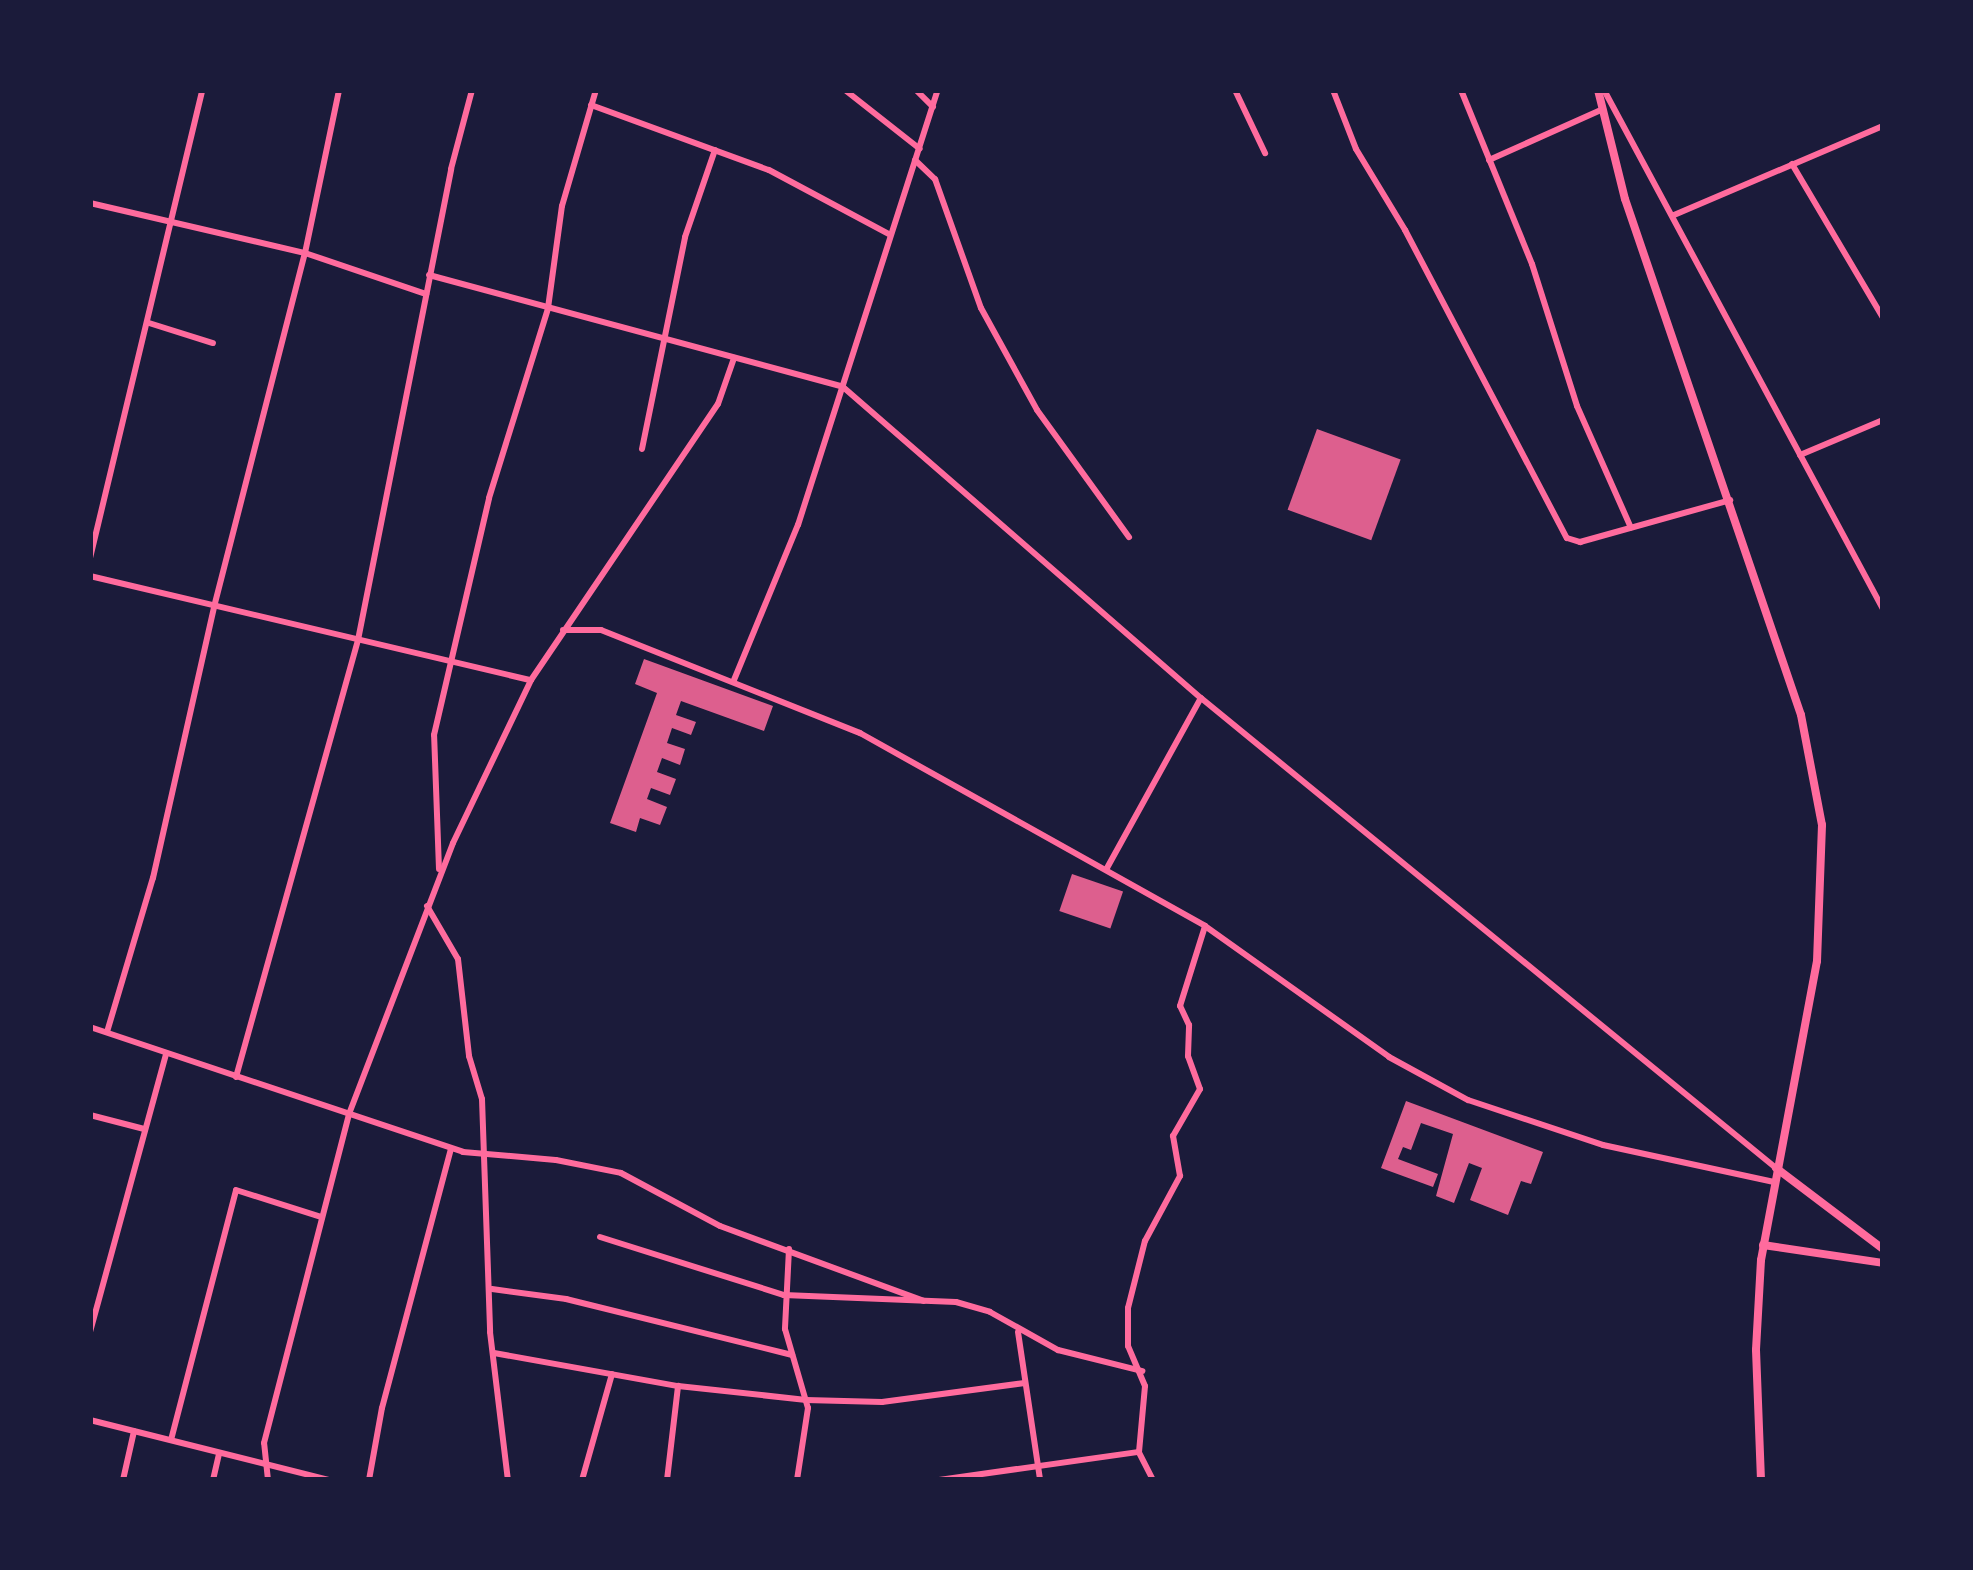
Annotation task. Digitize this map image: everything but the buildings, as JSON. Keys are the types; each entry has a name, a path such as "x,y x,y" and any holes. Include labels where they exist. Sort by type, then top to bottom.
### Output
{"main road":[{"path":"1601,90 1625,199 1801,715 1822,825 1817,962 1763,1246 1756,1350 1761,1480"},
{"path":"1776,1168 1883,1249"},
{"path":"1763,1246 1883,1263"}],"street":[{"path":"90,558 202,90"},
{"path":"107,1033 153,878 340,90"},
{"path":"236,1077 358,640 429,275 472,90"},
{"path":"440,875 434,735 453,664 461,602 548,308 562,206 596,90"},
{"path":"845,90 920,149"},
{"path":"916,90 933,107"},
{"path":"734,680 798,525 938,90"},
{"path":"1235,90 1265,153"},
{"path":"1333,90 1356,149 1567,538 1580,542 1730,500"},
{"path":"1461,90 1532,264 1577,406 1630,528"},
{"path":"1601,90 1674,215 1883,609"},
{"path":"591,105 789,179 889,234"},
{"path":"1489,160 1603,110"},
{"path":"1674,215 1883,126"},
{"path":"642,449 691,216 715,150"},
{"path":"916,160 935,179 981,308 1037,410 1129,537"},
{"path":"1792,164 1883,318"},
{"path":"90,203 305,253 426,293"},
{"path":"429,275 843,387 1201,698 1776,1168"},
{"path":"149,322 213,343"},
{"path":"268,1480 268,1426 349,1114 427,906 531,680 718,404 734,358"},
{"path":"1800,455 1883,420"},
{"path":"90,576 531,680"},
{"path":"563,630 589,626 860,733 1205,926 1389,1057 1468,1100 1603,1145 1774,1182"},
{"path":"1107,869 1201,698"},
{"path":"427,906 460,964 487,1158 494,1353 508,1480"},
{"path":"1154,1480 1138,1452 1142,1371 1128,1346 1128,1308 1145,1240 1177,1186 1173,1136 1200,1090 1188,1056 1189,1025 1180,1006 1205,926"},
{"path":"90,1027 451,1149 487,1158 599,1166 654,1188 720,1226 924,1300"},
{"path":"90,1332 166,1054"},
{"path":"90,1115 144,1129"},
{"path":"370,1480 382,1408 451,1149"},
{"path":"170,1440 236,1190 321,1217"},
{"path":"600,1237 784,1295 924,1300 990,1312 1018,1332 1058,1350 1142,1371"},
{"path":"789,1250 784,1295 792,1355 806,1400 797,1480"},
{"path":"492,1289 566,1299 792,1355"},
{"path":"1018,1332 1042,1468 1040,1480"},
{"path":"494,1353 678,1386 806,1400 881,1402 1025,1382"},
{"path":"582,1480 612,1374"},
{"path":"667,1480 678,1386"},
{"path":"90,1420 329,1480"},
{"path":"123,1480 134,1431"},
{"path":"939,1480 1138,1452"},
{"path":"213,1480 220,1453"}]}
